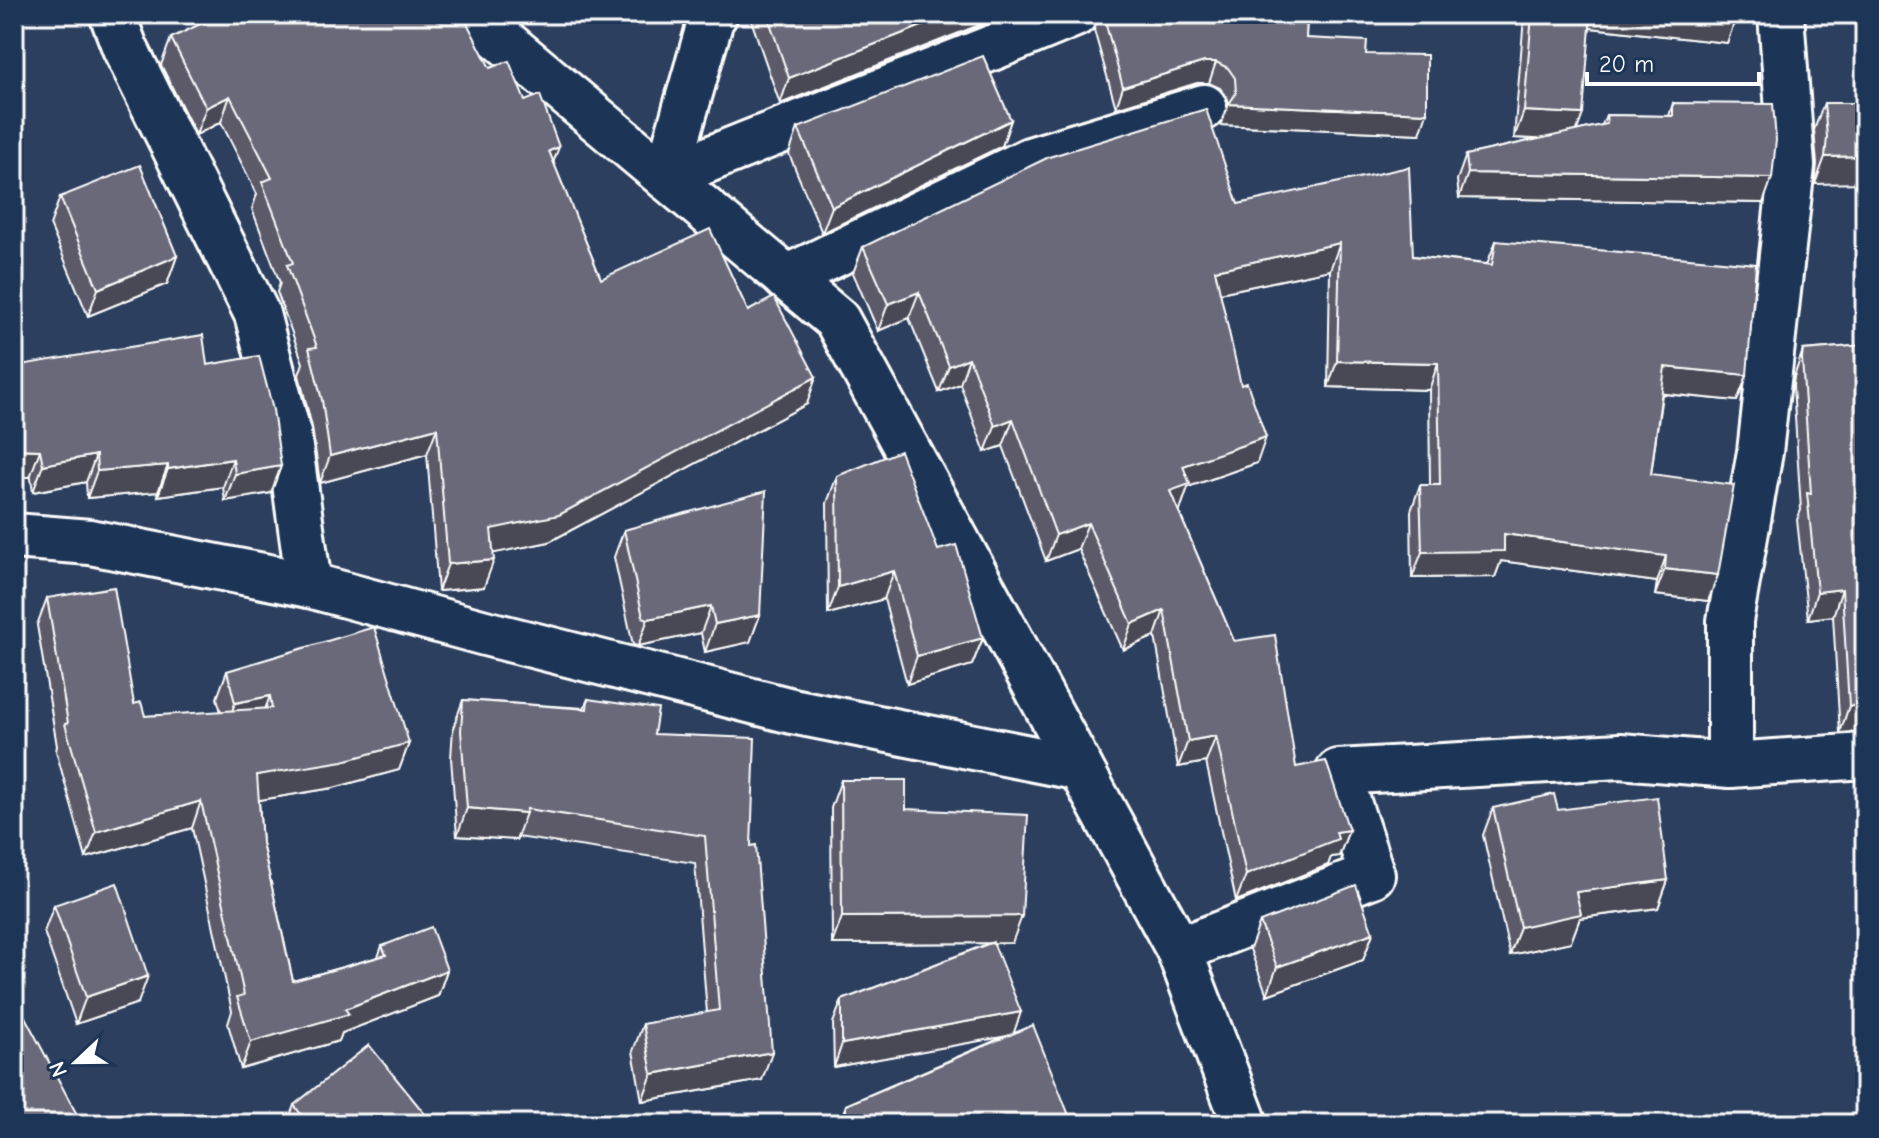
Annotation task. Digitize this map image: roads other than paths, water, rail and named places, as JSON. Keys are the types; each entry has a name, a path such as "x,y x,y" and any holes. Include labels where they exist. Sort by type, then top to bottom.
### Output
{"street":[{"path":"112,14 125,48 257,314 288,433 309,585"},
{"path":"476,14 482,23 837,320 1179,950 1245,1124"},
{"path":"666,177 715,14"},
{"path":"666,177 771,133 952,66 1075,14"},
{"path":"1730,765 1730,621 1760,452 1792,166 1781,14"},
{"path":"786,278 1030,160 1204,107"},
{"path":"14,536 90,542 309,585 792,711 1080,768"},
{"path":"1179,950 1372,875 1338,772 1620,756 1730,765 1865,756"}]}
